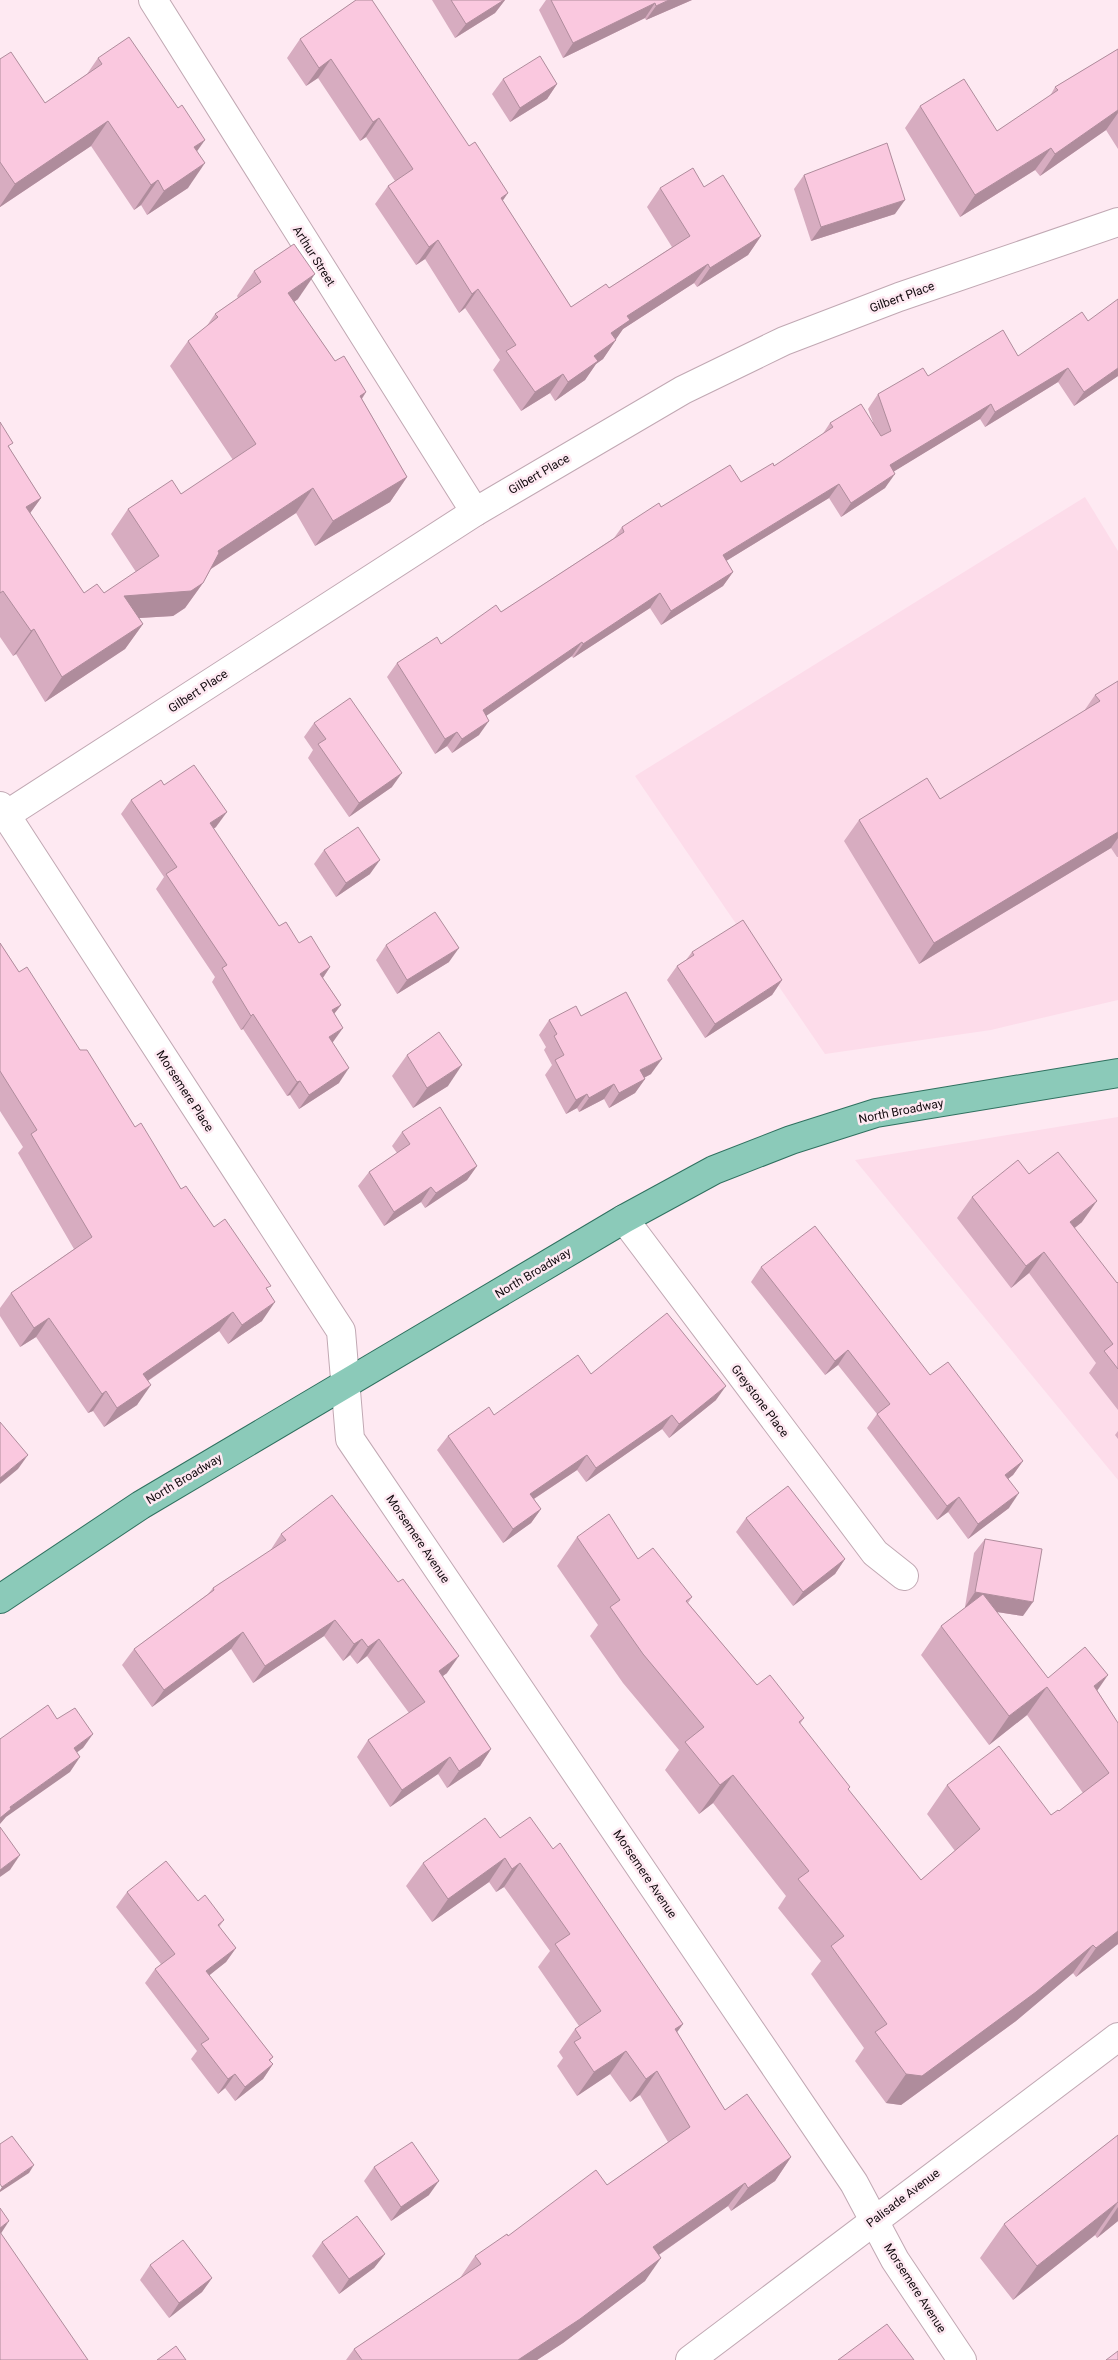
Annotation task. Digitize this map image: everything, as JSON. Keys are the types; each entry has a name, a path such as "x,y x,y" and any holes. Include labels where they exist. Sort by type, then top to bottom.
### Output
{"main road":[{"name":"North Broadway","path":"0,1599 141,1505 624,1219 714,1170 791,1140 876,1113 1118,1073"}],"street":[{"name":"Arthur Street","path":"153,0 475,512"},
{"name":"Gilbert Place","path":"3,811 475,512 683,390 784,341 899,297 1118,222"},
{"name":"Morsemere Place","path":"3,811 342,1331 345,1385"},
{"name":"Greystone Place","path":"624,1219 875,1553 904,1576"},
{"name":"Morsemere Avenue","path":"345,1385 350,1439 854,2183 894,2260 962,2360"},
{"name":"Palisade Avenue","path":"690,2360 1118,2037"}],"shaded area":[{"path":"1085,497 1118,551 1118,1000 991,1030 825,1054 635,776"},
{"path":"1118,1117 1118,1480 855,1160"}],"building":[{"path":"356,0 372,0 469,146 475,142 508,193 501,198 571,307 606,284 609,288 690,236 660,188 693,168 704,187 723,175 761,236 710,268 708,264 627,316 630,320 611,333 616,340 594,356 598,361 568,382 563,374 535,392 506,351 516,345 478,289 472,294 438,240 429,247 388,186 413,169 379,118 373,122 331,59 319,68 300,39"},
{"path":"451,0 504,0 466,24"},
{"path":"551,0 669,0 656,6 655,3 573,43"},
{"path":"129,37 178,108 182,105 205,140 194,147 205,163 164,191 158,180 151,185 108,121 15,184 0,162 0,59 11,52 45,103 102,64 98,58"},
{"path":"1118,49 1118,110 1055,154 1051,148 975,195 920,106 964,79 997,131 1058,90 1055,87"},
{"path":"540,56 557,84 520,108 503,79"},
{"path":"887,143 905,200 821,227 804,175"},
{"path":"294,244 315,274 288,293 335,361 344,356 366,392 360,396 407,477 333,521 313,488 218,551 219,553 203,583 191,591 124,596 143,624 62,677 34,629 31,631 3,591 0,593 0,422 13,443 8,446 41,498 26,507 84,593 97,584 104,593 159,556 128,509 172,480 181,494 256,444 188,341 218,317 215,314 261,282 254,271"},
{"path":"1118,299 1118,368 1084,392 1068,368 995,412 991,404 890,465 895,474 851,503 839,484 723,555 733,572 671,611 660,593 583,644 582,642 483,710 489,721 462,739 457,732 445,739 397,663 437,637 441,644 496,605 501,612 624,532 622,527 659,503 661,507 730,465 741,482 773,463 774,466 833,427 830,423 861,404 881,436 891,431 878,394 923,368 928,376 1003,330 1018,356 1082,312 1088,321"},
{"path":"1118,681 1118,832 934,943 859,820 927,778 940,799 1100,701 1095,695"},
{"path":"350,698 402,773 359,803 318,744 326,739 314,723"},
{"path":"194,765 227,812 210,823 279,926 286,922 299,943 311,936 330,967 320,974 341,1005 332,1010 343,1028 329,1037 349,1068 309,1095 300,1081 297,1082 253,1014 251,1016 222,968 227,965 166,874 177,867 131,800 161,780 164,785"},
{"path":"358,827 380,860 346,883 324,850"},
{"path":"435,912 459,948 407,980 386,945"},
{"path":"743,920 782,980 715,1024 677,966 694,955 692,952"},
{"path":"0,943 19,972 27,967 80,1050 87,1050 135,1127 141,1123 181,1189 186,1186 214,1227 225,1219 271,1286 266,1288 275,1302 242,1325 233,1312 143,1374 151,1385 117,1408 106,1391 102,1394 49,1318 34,1328 11,1293 92,1237 31,1134 37,1130 0,1071"},
{"path":"626,992 662,1059 640,1070 645,1079 619,1093 614,1084 589,1098 587,1094 576,1100 555,1060 564,1055 554,1036 557,1034 549,1020 576,1006 581,1016"},
{"path":"439,1032 462,1065 427,1088 407,1055"},
{"path":"440,1107 477,1166 436,1193 431,1187 394,1212 369,1172 410,1144 402,1132"},
{"path":"1058,1152 1097,1201 1070,1222 1118,1282 1118,1369 1104,1351 1113,1344 1044,1252 1026,1266 972,1197 1018,1160 1029,1174"},
{"path":"815,1226 930,1375 948,1362 1023,1461 1005,1475 1019,1493 978,1524 959,1497 947,1506 877,1414 890,1404 848,1350 835,1361 761,1267"},
{"path":"667,1313 726,1386 679,1424 672,1415 596,1468 587,1455 530,1494 541,1509 513,1529 448,1436 489,1407 494,1415 578,1355 591,1374"},
{"path":"0,1422 28,1455 0,1478"},
{"path":"788,1486 845,1559 803,1592 746,1518"},
{"path":"332,1495 398,1582 403,1579 459,1656 439,1671 491,1749 459,1771 450,1757 402,1790 368,1740 425,1702 379,1639 368,1647 362,1639 354,1644 335,1620 265,1666 243,1632 164,1690 134,1649 214,1590 213,1588 286,1540 281,1534"},
{"path":"609,1514 638,1559 653,1548 692,1597 686,1601 757,1685 770,1675 804,1718 799,1722 850,1787 848,1789 921,1880 980,1829 947,1785 999,1746 1051,1815 1109,1773 1047,1687 1009,1716 941,1626 983,1594 1048,1678 1085,1647 1108,1675 1094,1686 1118,1723 1118,1931 1096,1948 1093,1945 1036,1992 922,2076 906,2074 875,2032 887,2024 831,1946 844,1936 798,1879 809,1871 733,1775 720,1785 685,1742 704,1727 643,1654 610,1607 620,1600 577,1537"},
{"path":"985,1539 1042,1549 1033,1602 975,1592"},
{"path":"48,1705 57,1719 75,1708 93,1734 74,1748 80,1757 10,1807 11,1809 0,1818 0,1739"},
{"path":"530,1817 553,1849 560,1843 683,2024 675,2029 725,2110 747,2094 791,2157 748,2188 745,2183 653,2247 661,2258 580,2319 518,2360 362,2360 354,2349 481,2264 475,2256 507,2234 508,2236 596,2170 607,2185 690,2127 657,2071 646,2079 626,2051 594,2072 574,2042 581,2038 575,2029 601,2011 555,1944 570,1934 520,1863 512,1869 505,1858 448,1899 423,1863 485,1818 500,1838"},
{"path":"0,1827 20,1855 0,1870"},
{"path":"166,1861 198,1901 205,1895 224,1920 218,1925 236,1948 206,1971 273,2057 269,2060 273,2064 245,2087 235,2074 228,2079 201,2044 209,2039 155,1969 175,1954 127,1892"},
{"path":"1118,2135 1118,2202 1037,2266 1004,2224"},
{"path":"12,2136 34,2165 2,2187 0,2184 0,2144"},
{"path":"412,2142 439,2181 401,2207 374,2167"},
{"path":"0,2208 9,2221 0,2228"},
{"path":"357,2216 385,2254 349,2279 322,2242"},
{"path":"0,2232 88,2360 0,2360"},
{"path":"183,2240 212,2278 179,2303 150,2265"},
{"path":"887,2324 914,2360 838,2360"},
{"path":"176,2346 186,2360 157,2360"},
{"path":"1118,2351 1118,2360 1106,2360"}]}
